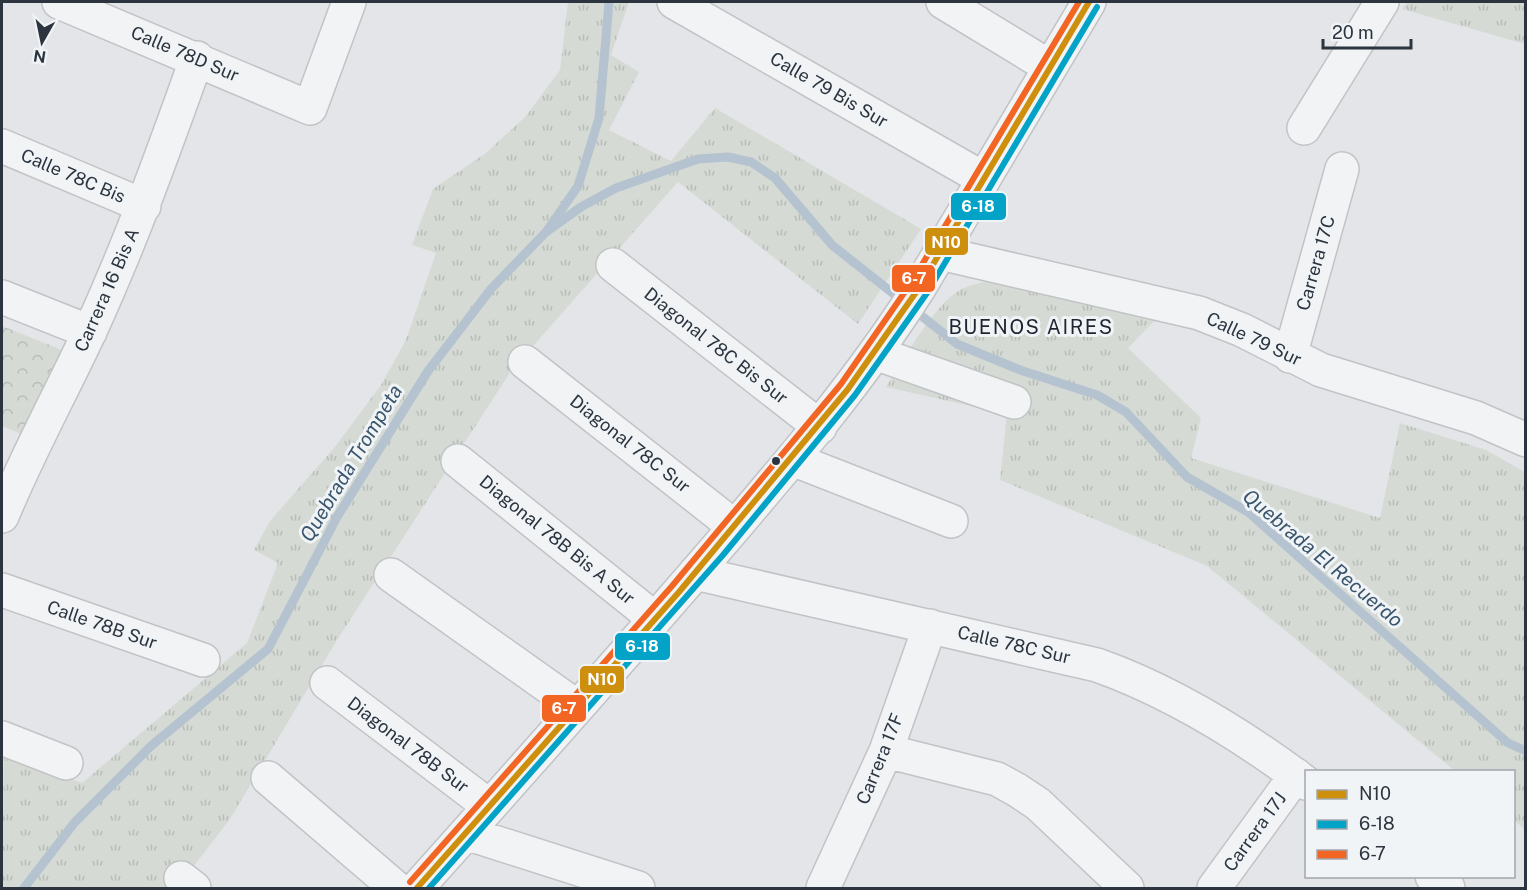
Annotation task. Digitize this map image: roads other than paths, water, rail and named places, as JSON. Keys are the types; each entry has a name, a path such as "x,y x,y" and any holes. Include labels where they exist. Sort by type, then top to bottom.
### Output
{"street":[{"name":"Calle 78D Sur","path":"59,2 197,58 310,108 349,2"},
{"name":"Calle 79 Bis Sur","path":"674,2 984,179"},
{"path":"943,2 1050,67"},
{"path":"417,888 655,619 820,427 897,323 1089,2"},
{"path":"1304,128 1382,2"},
{"name":"Carrera 16 Bis A","path":"2,516 27,454 90,332 144,206 197,58"},
{"name":"Calle 78C Bis","path":"2,146 144,206"},
{"name":"Carrera 17C","path":"1290,356 1342,169"},
{"name":"Calle 79 Sur","path":"940,254 1199,313 1242,330 1290,356 1371,388 1476,418 1526,440"},
{"name":"Diagonal 78C Bis Sur","path":"613,265 820,427"},
{"path":"2,297 90,332"},
{"path":"875,353 1014,402"},
{"name":"Diagonal 78C Sur","path":"525,362 735,527"},
{"path":"792,459 951,521"},
{"name":"Diagonal 78B Bis A Sur","path":"458,461 655,619"},
{"name":"Calle 78C Sur","path":"695,573 1064,656 1132,678 1186,703 1301,779"},
{"path":"391,575 577,707"},
{"name":"Calle 78B Sur","path":"2,590 203,660"},
{"name":"Carrera 17F","path":"823,888 886,751 930,626"},
{"name":"Diagonal 78B Sur","path":"327,683 489,806"},
{"path":"2,738 66,763"},
{"path":"886,751 997,779 1017,790 1038,804 1127,888"},
{"path":"268,778 396,888"},
{"name":"Carrera 17J","path":"1214,888 1301,779"},
{"path":"466,833 638,888"},
{"path":"1434,878 1448,888"}],"waterway":[{"name":"Quebrada Trompeta","path":"24,888 75,822 151,746 268,649 337,517 428,371 491,289 546,232 578,186 599,118 609,2"},
{"name":"Quebrada El Recuerdo","path":"546,232 581,207 616,188 698,159 728,157 751,162 775,178 832,245 957,344 1020,370 1097,395 1126,412 1187,477 1248,512 1508,743 1526,751"}],"district":[{"name":"BUENOS AIRES","path":"1031,327"}]}
